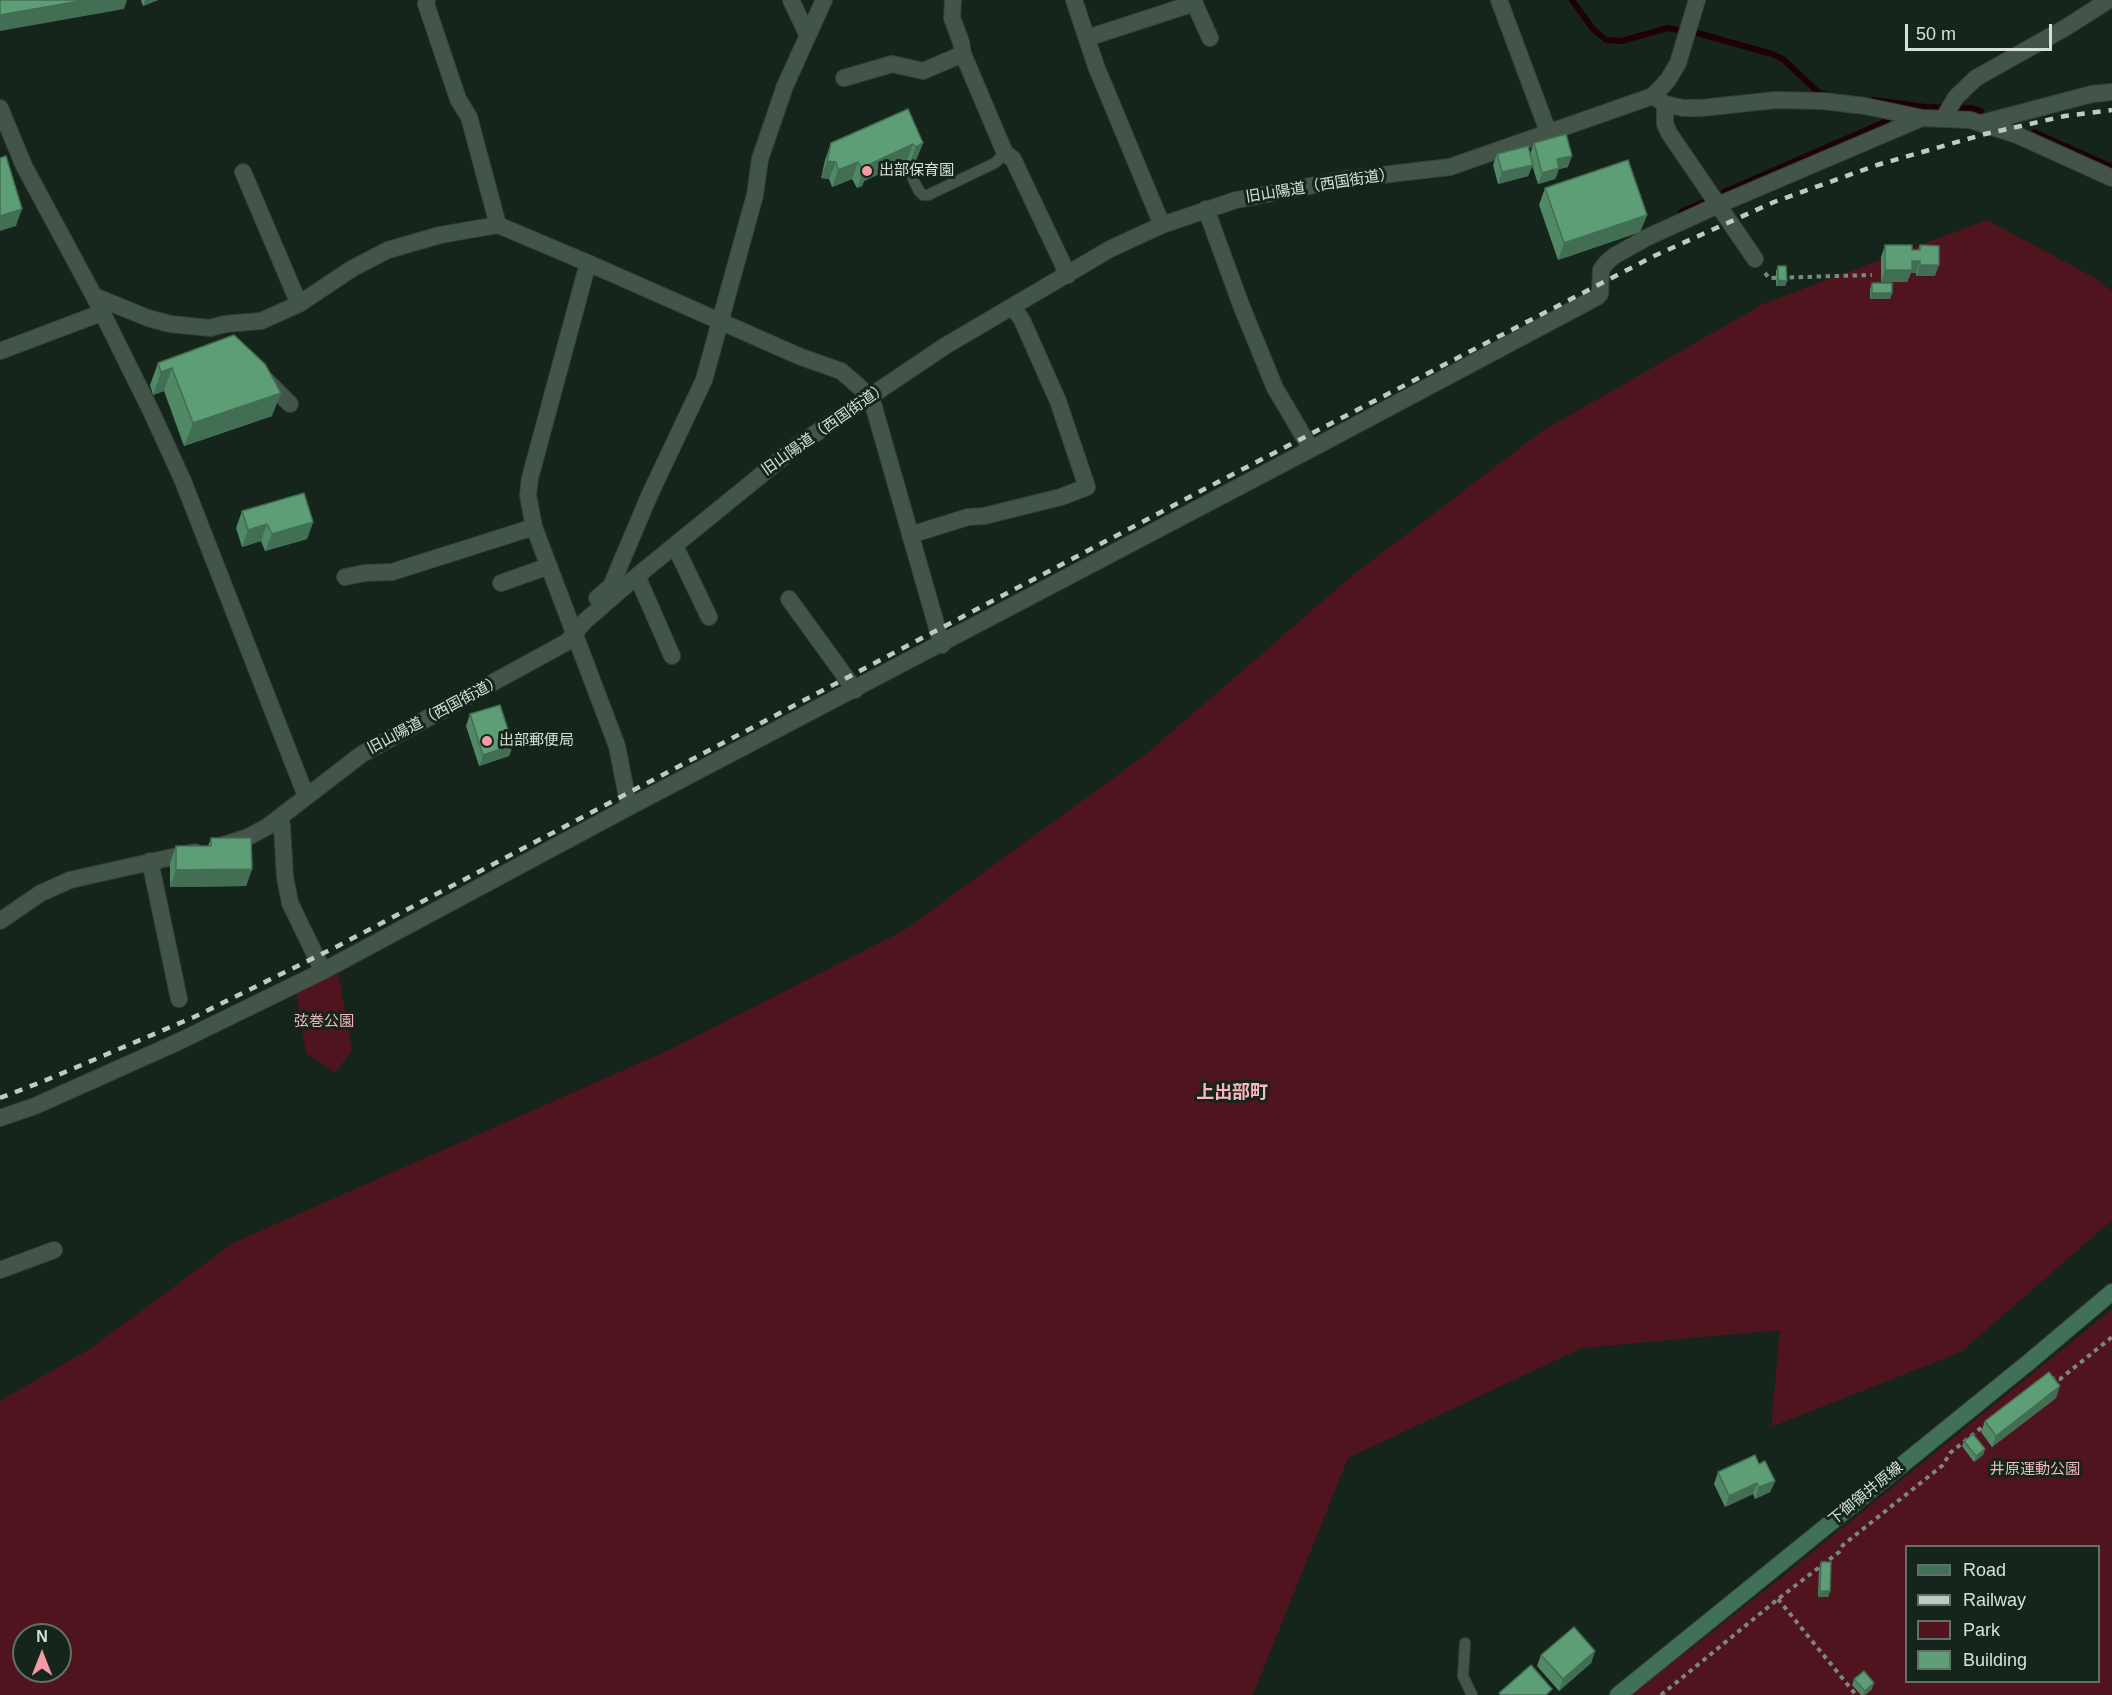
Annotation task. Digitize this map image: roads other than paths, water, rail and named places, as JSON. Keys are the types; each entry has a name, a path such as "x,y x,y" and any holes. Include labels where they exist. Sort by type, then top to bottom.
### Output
{"main road":[{"name":"下御領井原線","path":"1618,1695 2112,1292"}],"street":[{"path":"428,0 426,4 458,99 469,117 498,225"},
{"path":"791,0 807,34"},
{"path":"575,633 582,611 611,585 650,494 704,380 755,195 760,159 785,86 824,0"},
{"path":"953,0 952,18 963,54 1005,153 1013,159 1068,275"},
{"path":"1074,0 1096,66 1162,225"},
{"path":"1499,0 1549,134"},
{"path":"1697,0 1678,63 1659,100 1669,133 1755,259"},
{"path":"1947,111 1965,87 1976,78 2065,28 2109,0"},
{"path":"1087,38 1194,2 1210,38"},
{"path":"844,78 892,64 923,71 963,54"},
{"path":"1982,123 2092,94 2112,92"},
{"path":"1659,100 1683,108 1776,100 1823,101 1865,106 1922,118"},
{"name":"旧山陽道（西国街道）","path":"0,921 41,893 70,880 221,846 248,837 280,819 306,796 362,754 567,642 585,621 637,576 798,445 945,346 1110,249 1162,225 1236,200 1347,179 1450,167 1659,100"},
{"path":"0,108 24,166 94,296 183,481 306,796"},
{"path":"0,1118 34,1106 180,1041 323,971 629,807 942,645 1311,449 1597,297 1600,294 1601,270 1614,256 1648,237 1718,205 1922,118 1947,111 2017,135 2112,178"},
{"path":"243,172 299,304"},
{"path":"1206,209 1241,305 1275,388 1311,449"},
{"path":"94,296 159,321 189,326 210,328 225,324 261,321 299,304 354,268 388,250 440,235 498,225 801,357 841,371 871,397 942,645"},
{"path":"588,263 530,478 528,495 534,528 617,746 629,807"},
{"path":"910,535 968,517 984,516 1061,497 1087,487 1058,401 1022,320 1013,307"},
{"path":"0,351 101,313"},
{"path":"210,328 229,344"},
{"path":"252,366 290,404"},
{"path":"345,577 365,573 392,573 534,528"},
{"path":"675,546 709,617"},
{"path":"501,583 549,566"},
{"path":"637,576 672,656"},
{"path":"789,599 855,690"},
{"path":"280,819 285,877 290,903 323,971"},
{"path":"150,861 179,999"},
{"path":"0,1270 54,1250"}],"lane":[{"path":"913,179 923,195 928,195 995,163 1005,153"},
{"path":"1465,1643 1463,1676 1472,1695"}],"waterway":[{"path":"1572,0 1593,29 1606,40 1621,41 1668,28 1701,34 1783,59 1819,93 1825,94"},
{"path":"1874,100 1925,107 1972,108 1981,111"},
{"path":"1724,192 1887,121"},
{"path":"2034,132 2112,167"},
{"path":"1681,212 1706,201"}],"railway":[{"path":"0,1098 194,1017 338,946 1218,482 1654,256 1774,202 1877,165 1985,134 2065,116 2112,110"}],"place":[{"name":"出部保育園","path":"867,171"},
{"name":"出部郵便局","path":"487,741"}],"district":[{"name":"上出部町","path":"1232,1093"}],"park label":[{"name":"弦巻公園","path":"324,1022"},
{"name":"井原運動公園","path":"2035,1470"}]}
